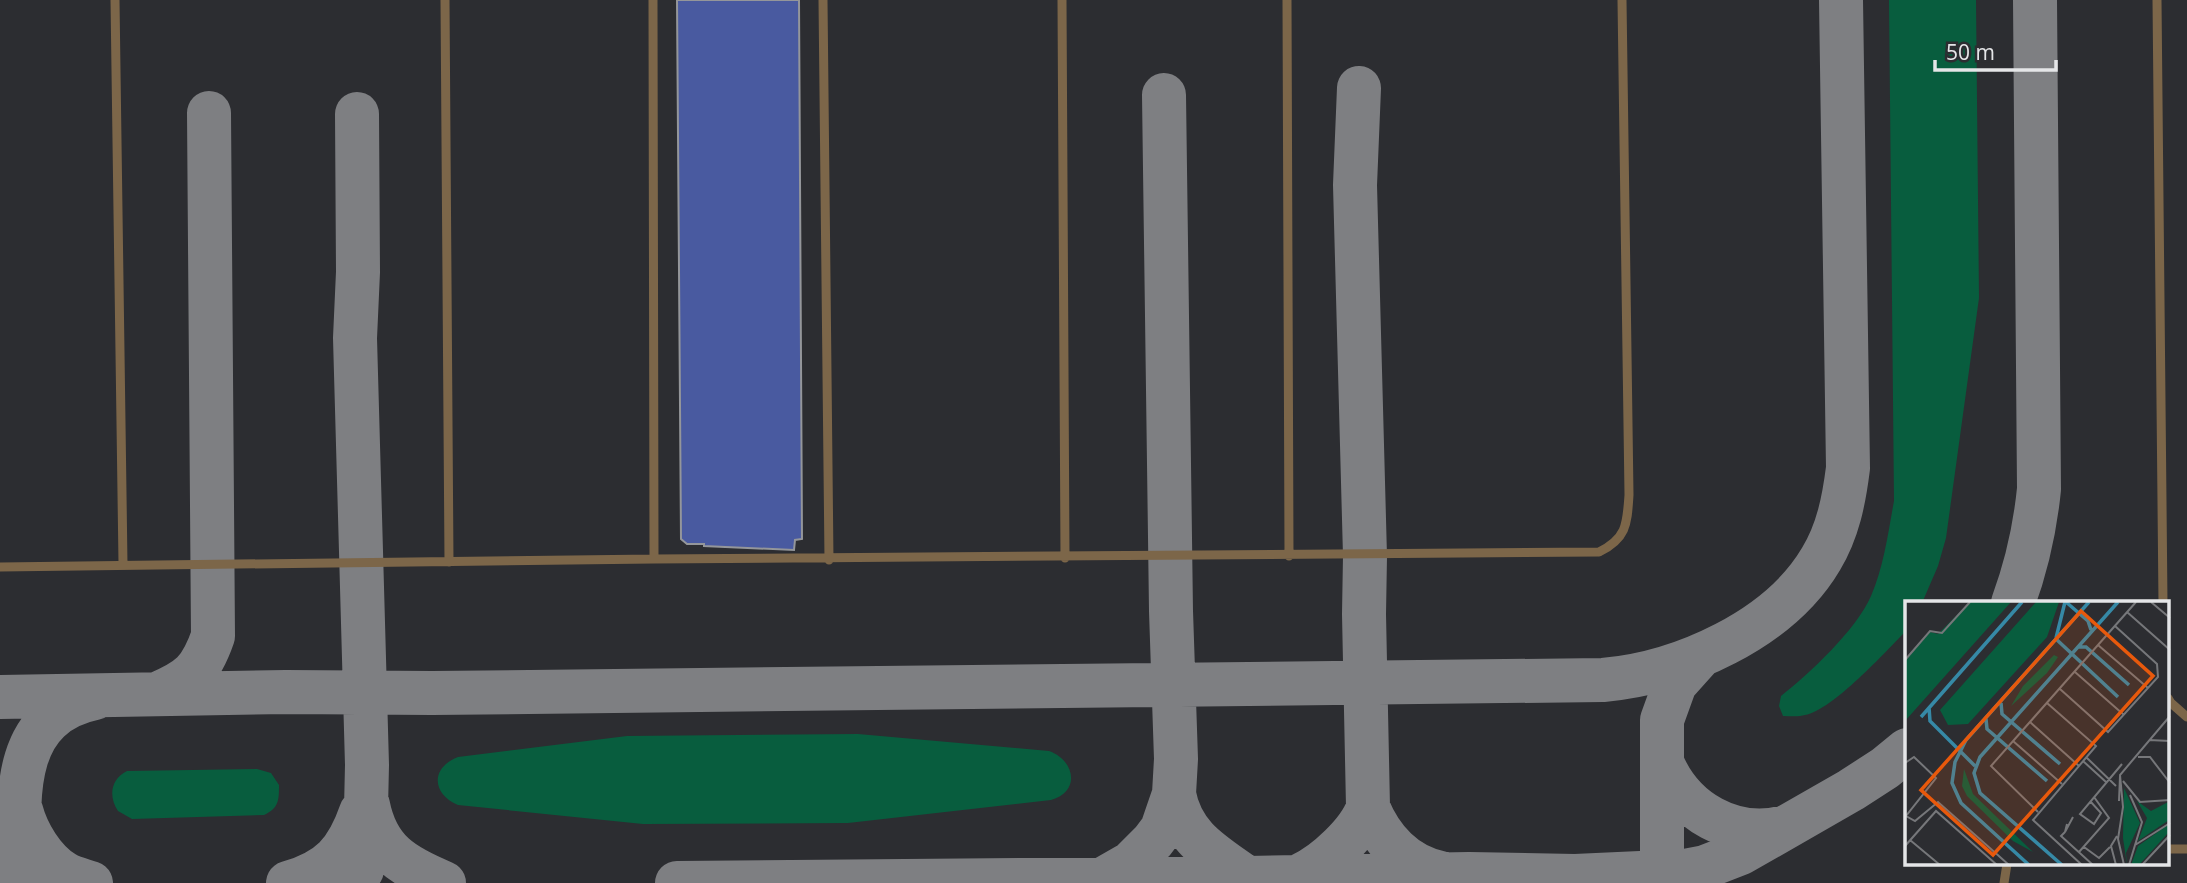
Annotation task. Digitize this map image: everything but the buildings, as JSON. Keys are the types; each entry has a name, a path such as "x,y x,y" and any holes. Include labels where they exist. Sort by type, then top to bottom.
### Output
{"lane":[{"path":"115,0 123,564"},
{"path":"445,0 449,562"},
{"path":"653,0 654,559"},
{"path":"824,0 829,559"},
{"path":"1062,0 1065,558"},
{"path":"1287,0 1289,556"},
{"path":"0,567 1599,552 1610,547 1624,532 1628,520 1622,0"},
{"path":"2157,0 2163,601"},
{"path":"2170,701 2187,716"}],"green space":[{"path":"1889,0 1976,0 1979,298 1946,538 1938,566 1923,601 1905,601 1905,632 1830,703 1805,715 1783,716 1779,706 1781,696 1844,636 1871,596 1882,561 1894,501"},
{"path":"858,734 1049,751 1058,755 1069,768 1070,783 1061,796 1051,800 848,823 643,824 458,805 443,794 438,781 443,768 458,757 627,736"},
{"path":"257,769 271,773 279,785 277,803 264,815 132,819 118,811 113,800 114,783 127,771"}],"taxiway":[{"path":"0,697 1603,680 1633,676 1695,657 1726,644 1754,627 1780,607 1803,584 1827,548 1842,503 1848,468 1841,0"},
{"path":"2014,601 2030,547 2039,489 2035,0"},
{"path":"1359,88 1355,185 1365,556 1368,807 1380,830 1396,849 1416,864 1441,873"},
{"path":"1103,879 1131,863 1153,841 1162,829 1174,794 1176,759 1171,611 1164,95"},
{"path":"157,694 193,673 204,658 213,636 209,113"},
{"path":"354,883 362,870 365,852 367,765 355,338 358,272 357,114"},
{"path":"1662,883 1662,720 1675,684 1701,655"},
{"path":"21,883 20,799 23,771 31,746 44,725 65,709 95,698"},
{"path":"677,883 1469,874 1575,876 1684,871 1705,867 1741,853 1851,790 1905,752"},
{"path":"1662,762 1682,795 1712,818 1747,830 1786,827"},
{"path":"1174,794 1178,809 1192,834 1201,844 1247,878"},
{"path":"368,805 378,834 394,855 416,870 444,883"},
{"path":"1301,875 1320,863 1350,837 1368,807"},
{"path":"21,810 27,828 49,861 67,875 91,883"},
{"path":"288,883 315,872 335,858 350,838 361,812"}]}
